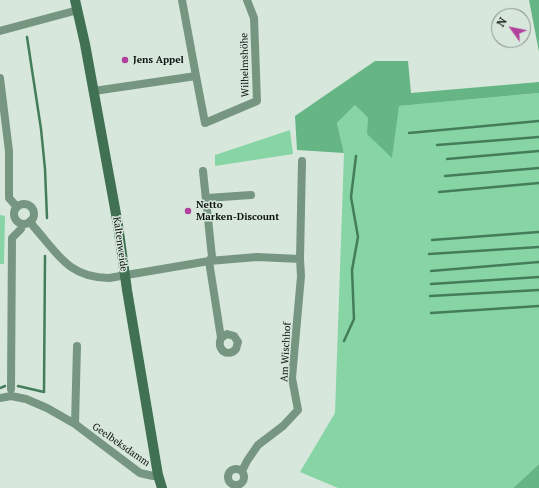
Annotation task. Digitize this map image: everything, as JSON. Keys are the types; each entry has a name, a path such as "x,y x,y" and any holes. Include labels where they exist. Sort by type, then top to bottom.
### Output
{"main road":[{"name":"Kaltenweide","path":"75,0 86,44 118,225 158,475 162,488"}],"street":[{"name":"Wilhelmshöhe","path":"182,0 206,123 257,101 254,18 247,0"},
{"path":"0,31 78,10"},
{"path":"94,91 196,76"},
{"path":"0,78 9,152 9,198 17,207"},
{"name":"Am Wischhof","path":"242,471 258,445 283,426 298,410 292,378 302,276 300,259 302,161"},
{"path":"203,170 212,257 209,261 221,338"},
{"path":"207,198 251,195"},
{"path":"26,205 31,208 33,216 30,221 22,224 17,221 14,212 17,207 26,205"},
{"path":"30,221 68,266 78,272 94,278 125,276 209,261 257,257 300,259"},
{"path":"11,389 12,238 21,229 22,224"},
{"path":"75,424 77,346"},
{"name":"Geelbeksdamm","path":"0,398 11,396 47,408 75,424 140,473 153,476 158,475"}],"green space":[{"path":"529,0 539,0 539,52 531,8"},
{"path":"375,61 408,61 411,93 539,82 539,93 399,106 392,158 367,134 368,118 355,105 337,123 344,153 297,150 295,116"},
{"path":"539,93 539,464 513,488 338,488 300,472 335,413 344,153 337,123 355,105 368,118 392,157 398,106"},
{"path":"290,130 293,154 215,166 215,155"},
{"path":"0,215 5,216 4,264 0,264"},
{"path":"539,464 539,488 513,488"}],"waterway":[{"path":"27,37 41,129 45,169 47,218"},
{"path":"409,133 539,121"},
{"path":"437,145 539,137"},
{"path":"447,159 539,151"},
{"path":"344,341 354,319 352,270 358,237 351,197 356,156"},
{"path":"445,176 539,168"},
{"path":"439,192 539,183"},
{"path":"432,240 539,232"},
{"path":"429,254 539,247"},
{"path":"18,386 44,392 45,256"},
{"path":"431,271 539,262"},
{"path":"431,284 539,277"},
{"path":"430,296 539,290"},
{"path":"431,313 539,306"},
{"path":"0,388 5,386"}],"place":[{"name":"Jens Appel","path":"125,60"},
{"name":"Netto Marken-Discount","path":"188,211"}]}
